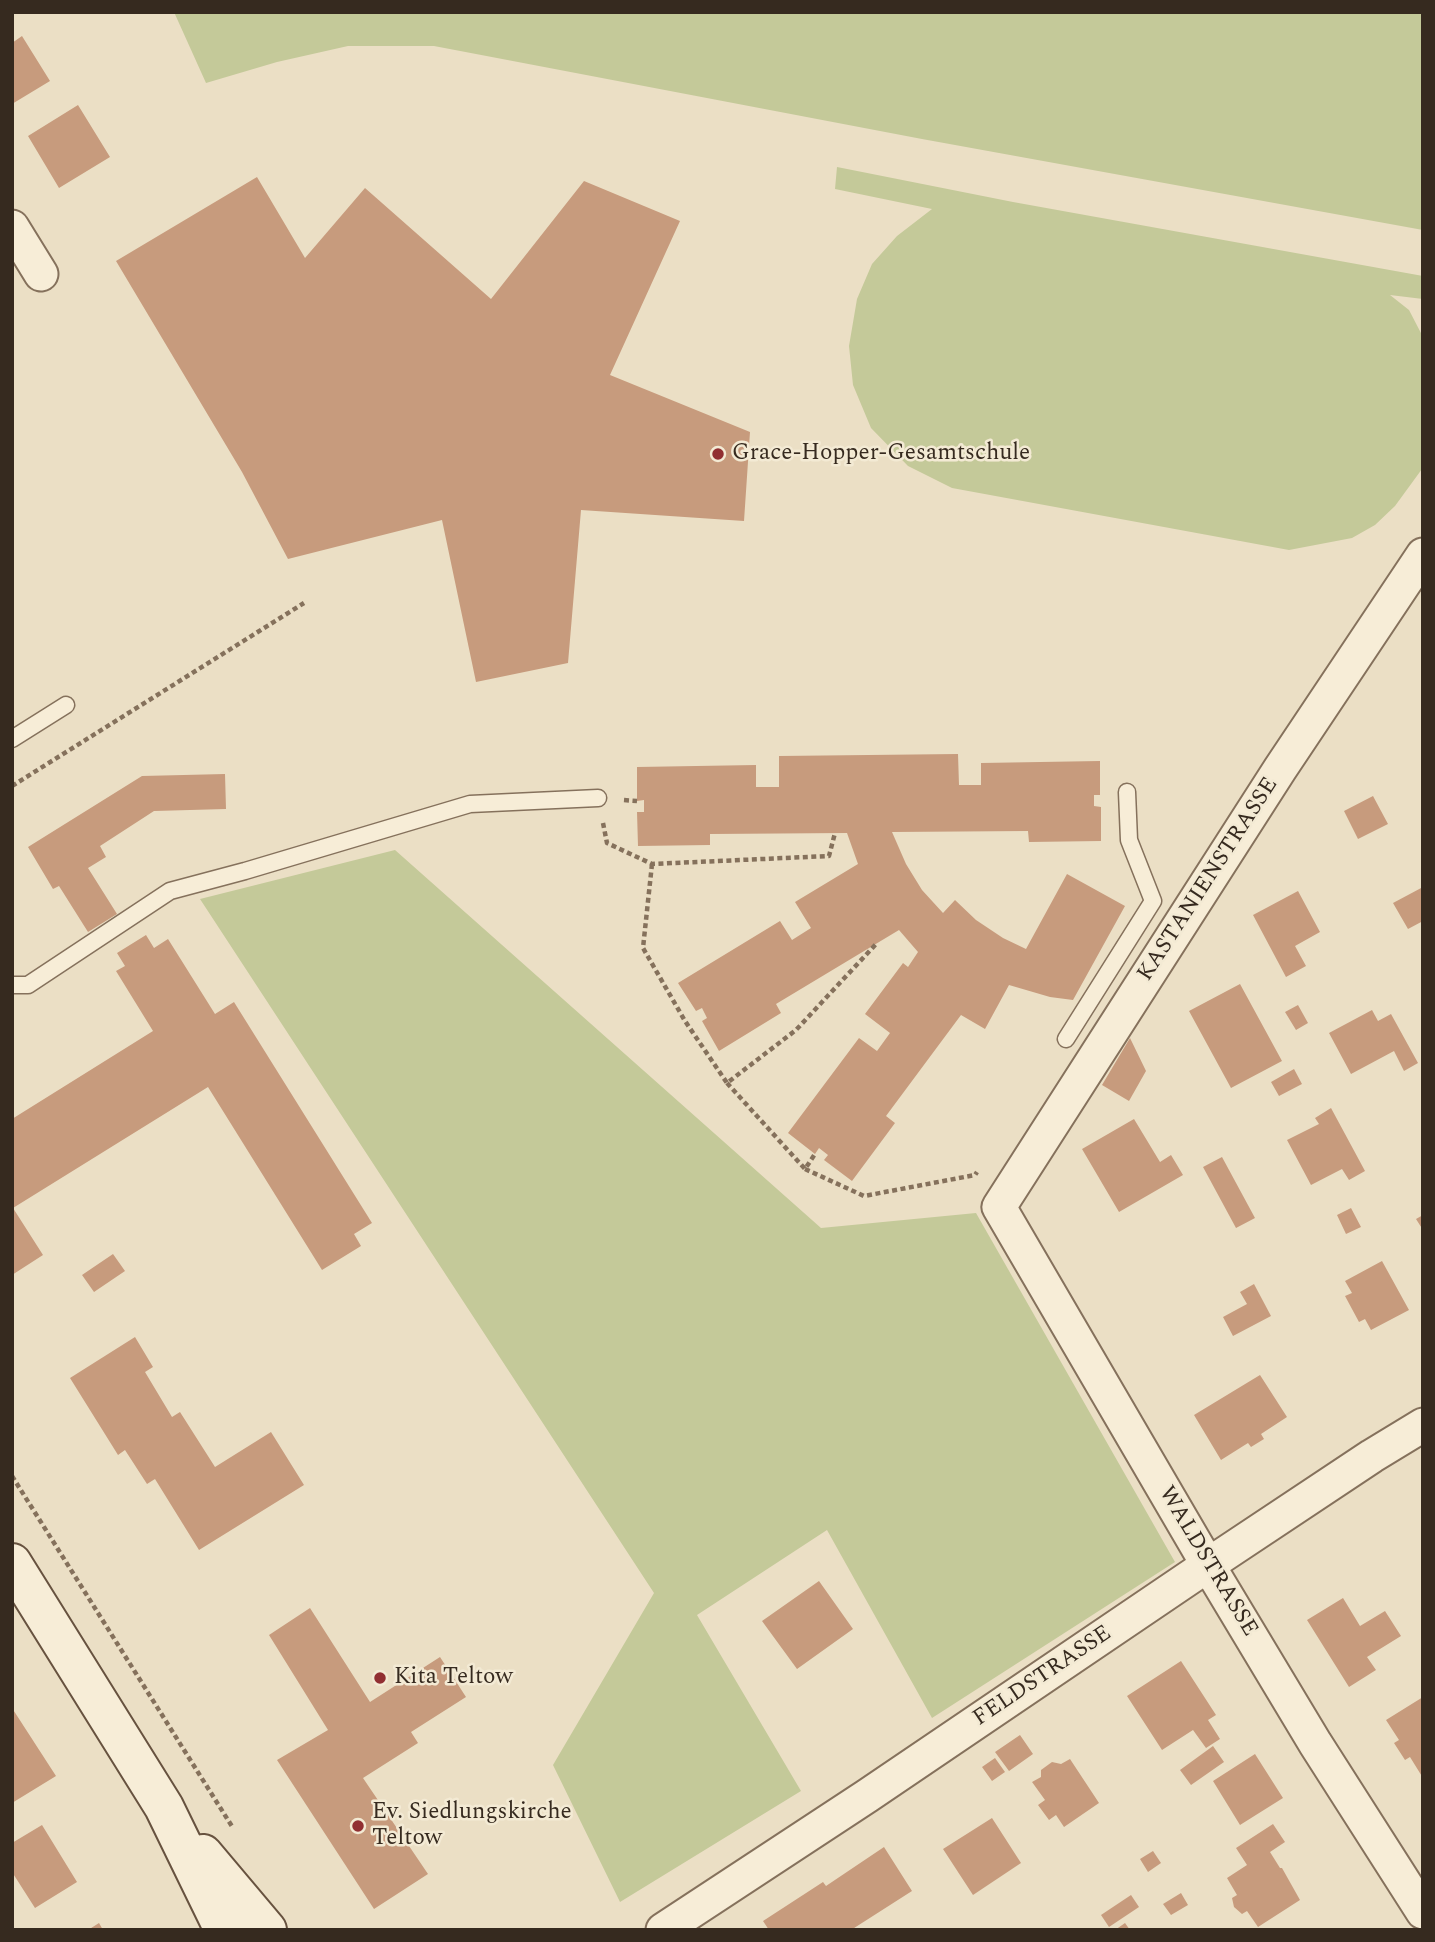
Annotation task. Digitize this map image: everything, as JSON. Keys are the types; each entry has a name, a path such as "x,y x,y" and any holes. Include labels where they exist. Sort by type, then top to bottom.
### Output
{"main road":[{"path":"12,1563 164,1807 224,1930"},
{"path":"164,1807 267,1930"}],"street":[{"path":"12,228 41,275"},
{"name":"KASTANIENSTRASSE","path":"999,1207 1280,769 1423,555"},
{"name":"WALDSTRASSE","path":"999,1207 1315,1743 1423,1912"},
{"name":"FELDSTRASSE","path":"663,1930 1372,1456 1423,1425"}],"lane":[{"path":"12,739 66,705"},
{"path":"1066,1039 1153,901 1129,840 1127,792"},
{"path":"12,985 28,985 170,891 470,804 598,799"}],"path":[{"path":"12,786 304,603"},
{"path":"637,801 598,799 607,843 652,864 829,856 835,833"},
{"path":"652,864 643,948 685,1021 727,1083 805,1169 864,1196 975,1175 982,1163"},
{"path":"727,1083 796,1030 877,943"},
{"path":"805,1169 815,1154"},
{"path":"12,1476 238,1837"}],"green space":[{"path":"174,12 1423,12 1423,230 922,139 434,46 348,46 277,62 206,83"},
{"path":"837,167 1013,202 1423,276 1423,299 1390,295 1409,310 1423,337 1422,469 1395,506 1375,525 1352,538 1289,550 952,488 908,466 871,428 853,385 849,346 857,299 872,264 897,236 932,209 835,189"},
{"path":"395,850 821,1228 976,1213 1175,1562 932,1718 827,1530 697,1615 801,1791 620,1902 553,1765 654,1593 200,899"}],"building":[{"path":"22,36 50,81 12,104 12,43"},
{"path":"78,105 110,157 59,188 28,136"},
{"path":"257,177 305,258 365,188 491,299 584,181 680,221 610,375 750,432 744,521 581,510 568,663 476,682 442,520 288,559 242,472 116,261"},
{"path":"958,754 959,785 981,785 981,763 1100,761 1100,795 1094,795 1094,806 1101,807 1101,841 1029,842 1028,831 892,832 906,864 922,890 943,913 955,900 976,920 1026,949 1067,874 1125,906 1073,1000 1050,997 1009,985 985,1029 961,1015 886,1116 895,1123 852,1181 824,1160 828,1155 819,1148 815,1154 788,1133 859,1038 877,1051 890,1033 865,1014 903,963 908,967 918,952 899,930 776,1004 781,1013 719,1051 702,1021 707,1018 702,1008 696,1011 678,983 780,921 792,940 811,928 795,902 858,864 847,833 710,834 710,845 638,846 637,812 644,812 644,800 637,801 637,767 756,765 756,787 779,787 779,756"},
{"path":"225,774 226,809 154,811 100,846 106,857 88,868 117,914 88,932 59,886 53,889 28,847 142,776"},
{"path":"1373,796 1388,824 1358,839 1344,811"},
{"path":"1423,887 1423,921 1408,929 1393,903"},
{"path":"1298,891 1320,932 1295,946 1306,966 1286,977 1253,915"},
{"path":"146,935 154,948 168,939 215,1014 234,1002 372,1223 354,1234 361,1246 322,1270 208,1087 13,1208 43,1255 12,1275 12,1119 153,1031 116,971 125,966 117,953"},
{"path":"1240,984 1282,1061 1231,1088 1189,1011"},
{"path":"1298,1005 1308,1023 1296,1030 1285,1012"},
{"path":"1372,1010 1378,1021 1391,1014 1418,1063 1404,1071 1394,1051 1351,1074 1329,1033"},
{"path":"1130,1038 1146,1071 1129,1101 1102,1085"},
{"path":"1294,1069 1302,1084 1279,1096 1271,1082"},
{"path":"1331,1108 1365,1171 1349,1180 1342,1169 1311,1185 1287,1140 1319,1124 1315,1118"},
{"path":"1134,1119 1160,1162 1171,1155 1183,1175 1119,1212 1082,1149"},
{"path":"1222,1157 1255,1218 1236,1228 1203,1167"},
{"path":"1351,1208 1361,1227 1346,1234 1337,1215"},
{"path":"1423,1215 1423,1230 1416,1219"},
{"path":"113,1254 125,1271 94,1292 82,1275"},
{"path":"1382,1261 1409,1310 1371,1330 1365,1319 1359,1322 1345,1296 1352,1293 1345,1281"},
{"path":"1254,1284 1271,1316 1233,1336 1223,1317 1247,1304 1240,1292"},
{"path":"135,1337 153,1367 145,1372 172,1417 180,1412 215,1467 271,1432 304,1485 199,1550 155,1479 147,1484 125,1450 118,1455 70,1378"},
{"path":"1260,1375 1287,1417 1261,1434 1264,1439 1251,1447 1248,1443 1221,1460 1194,1415"},
{"path":"819,1581 853,1629 797,1669 762,1621"},
{"path":"1343,1598 1360,1626 1385,1611 1401,1636 1367,1657 1376,1670 1349,1687 1307,1620"},
{"path":"310,1608 370,1702 440,1657 466,1697 411,1732 418,1743 363,1778 428,1874 374,1909 277,1760 328,1730 269,1635"},
{"path":"1181,1661 1216,1715 1208,1720 1220,1739 1206,1748 1193,1730 1162,1750 1127,1696"},
{"path":"1423,1697 1423,1778 1410,1757 1405,1760 1394,1743 1399,1740 1386,1720"},
{"path":"12,1708 56,1776 12,1803"},
{"path":"1020,1735 1033,1754 1009,1771 995,1752"},
{"path":"1213,1746 1224,1762 1191,1785 1180,1770"},
{"path":"1255,1754 1283,1798 1240,1825 1213,1781"},
{"path":"995,1758 1005,1772 992,1781 982,1767"},
{"path":"1070,1759 1099,1803 1064,1827 1056,1815 1049,1820 1038,1805 1045,1800 1032,1782 1041,1777 1041,1770 1052,1762 1061,1764"},
{"path":"992,1818 1021,1863 973,1895 943,1849"},
{"path":"1273,1824 1285,1842 1270,1852 1300,1900 1258,1927 1247,1911 1242,1914 1234,1907 1232,1898 1237,1895 1227,1878 1247,1865 1236,1848"},
{"path":"42,1825 77,1882 35,1908 12,1872 12,1843"},
{"path":"884,1847 912,1891 851,1930 769,1930 763,1921 823,1882 826,1886"},
{"path":"1153,1851 1161,1863 1148,1872 1140,1859"},
{"path":"1181,1893 1188,1905 1171,1915 1163,1904"},
{"path":"1131,1895 1139,1907 1109,1927 1101,1915"},
{"path":"99,1923 103,1930 88,1930"},
{"path":"1125,1923 1130,1930 1115,1930"}],"place":[{"name":"Grace-Hopper-Gesamtschule","path":"718,454"},
{"name":"Kita Teltow","path":"380,1678"},
{"name":"Ev. Siedlungskirche Teltow","path":"358,1826"}]}
